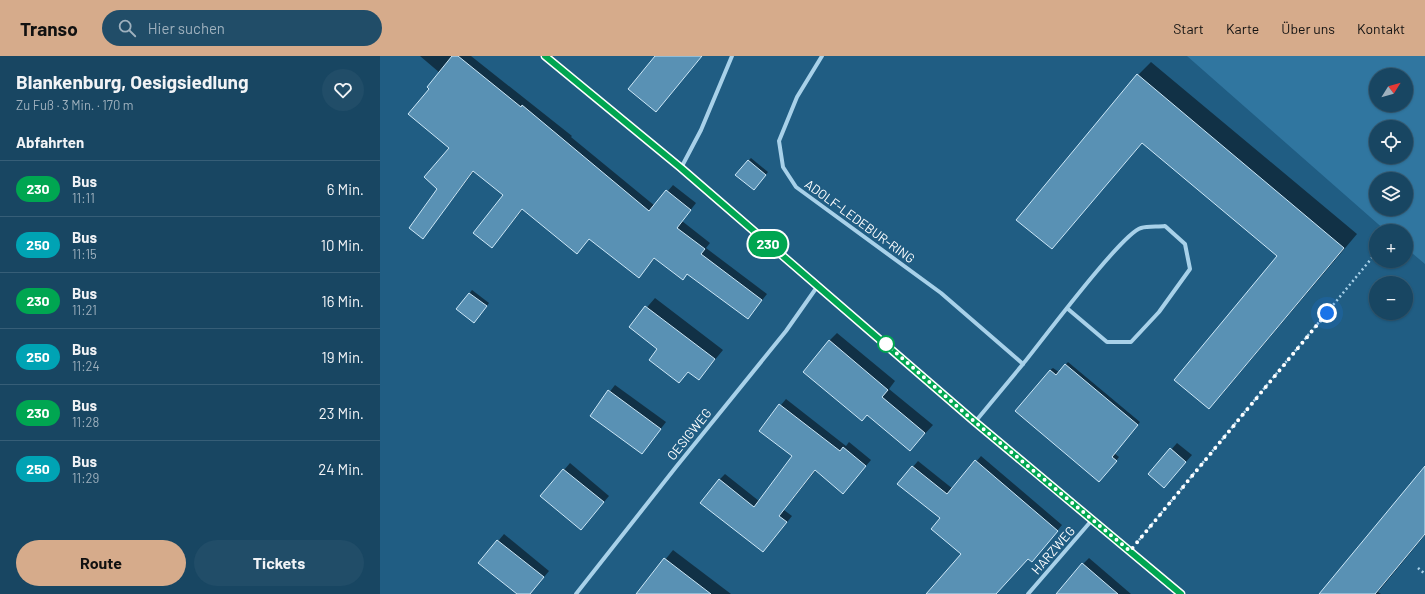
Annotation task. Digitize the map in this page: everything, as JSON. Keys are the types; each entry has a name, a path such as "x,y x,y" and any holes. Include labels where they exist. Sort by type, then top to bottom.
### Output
{"street":[{"path":"545,56 681,168 975,422 1181,594"},
{"path":"681,168 701,130 732,56"},
{"name":"ADOLF-LEDEBUR-RING","path":"822,56 797,97 779,141 783,167 796,187 941,293 1023,364"},
{"path":"975,422 1123,240 1140,228 1165,226 1185,244 1190,269 1159,312 1132,342 1108,342 1068,309"},
{"name":"OESIGWEG","path":"576,594 786,330 817,287"},
{"name":"HARZWEG","path":"1028,594 1092,520"}],"path":[{"path":"1130,551 1369,261"},
{"path":"1418,568 1425,574"}],"shaded area":[{"path":"1187,56 1425,56 1425,264 1413,254 1413,224 1378,224"}],"building":[{"path":"452,56 458,56 521,107 522,105 649,211 666,190 691,210 677,228 705,249 701,254 762,300 748,319 687,274 683,280 654,258 639,278 589,239 577,254 522,209 492,248 473,233 503,195 473,171 423,239 409,228 437,189 424,177 449,148 408,114 429,89 427,87"},
{"path":"655,56 702,56 656,112 628,89"},
{"path":"1137,74 1344,248 1209,409 1174,380 1277,256 1142,143 1052,249 1016,220"},
{"path":"748,160 766,175 754,190 735,175"},
{"path":"469,293 487,306 474,323 456,309"},
{"path":"645,306 715,359 699,380 688,372 679,383 649,360 657,349 629,327"},
{"path":"829,340 888,390 882,397 925,433 910,451 867,415 862,421 803,372"},
{"path":"1065,364 1138,425 1112,457 1117,461 1099,482 1015,411 1050,370 1056,375"},
{"path":"608,390 661,429 642,454 590,416"},
{"path":"779,404 840,451 843,447 866,466 843,494 815,470 779,516 787,522 763,552 700,503 719,479 754,507 792,456 759,431"},
{"path":"1170,448 1186,462 1164,488 1148,474"},
{"path":"975,460 1058,531 1032,562 1028,559 996,594 926,594 961,554 931,529 940,518 897,484 912,466 947,494"},
{"path":"1425,466 1425,534 1375,594 1319,594"},
{"path":"563,469 604,502 581,530 540,496"},
{"path":"497,540 544,577 530,594 517,594 478,563"},
{"path":"664,558 711,594 636,594"},
{"path":"1082,563 1118,594 1056,594"}],"bus line":[{"name":"230","path":"545,56 681,168 975,422 1181,594"}],"route":[{"path":"886,344 975,422 1130,551 1327,313"}]}
